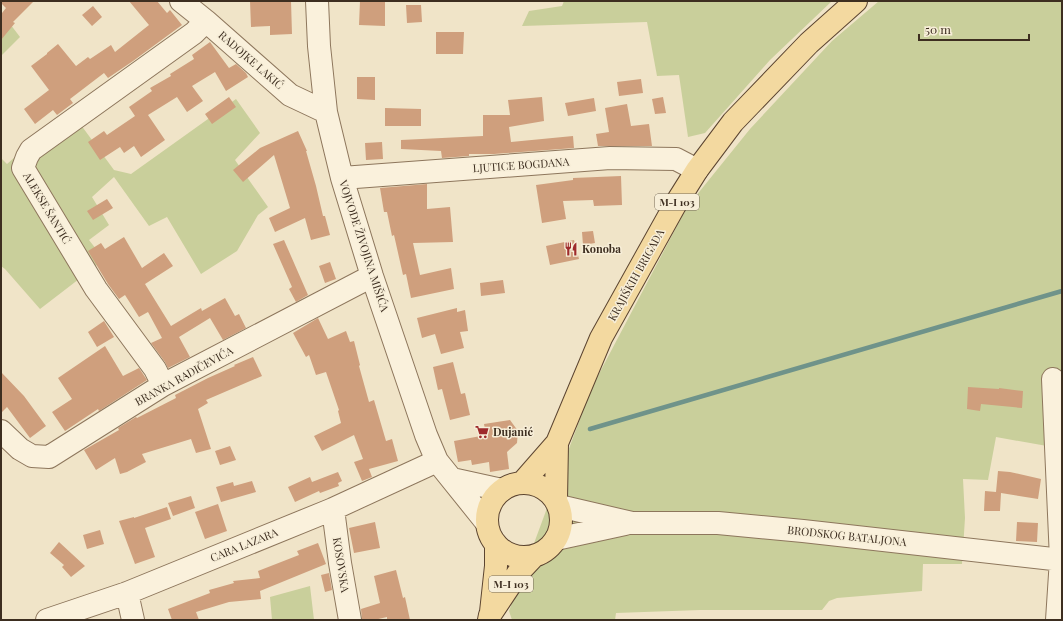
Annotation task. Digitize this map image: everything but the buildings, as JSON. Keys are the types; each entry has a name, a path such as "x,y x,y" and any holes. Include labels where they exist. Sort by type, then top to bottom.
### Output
{"main road":[{"name":"KRAJIŠKIH BRIGADA","path":"557,503 557,443 601,338 675,205 697,170 733,122 809,43 856,1"},
{"name":"KRAJIŠKIH BRIGADA","path":"512,486 557,443"},
{"path":"512,486 532,484 541,487 549,493 557,503"},
{"name":"M-I 103","path":"489,618 496,566 496,545 490,536 486,522 489,506 494,497 512,486"},
{"name":"M-I 103","path":"489,618 518,573 534,556 546,550 556,540 561,523 557,503"},
{"path":"496,545 507,553 520,557 534,556"}],"street":[{"name":"RADOJKE LAKIĆ","path":"181,1 290,95 326,112"},
{"name":"VOJVODE ŽIVOJINA MIŠIĆA","path":"318,1 319,46 326,112 342,178 372,276 426,435 437,461 486,522"},
{"name":"ALEKSE ŠANTIĆ","path":"163,385 155,369 96,289 23,168 26,157 31,150 194,33 206,21"},
{"name":"LJUTICE BOGDANA","path":"342,178 610,158 676,160 697,170"},
{"name":"BRANKA RADIČEVIĆA","path":"1,431 20,449 32,456 49,457 163,385 372,276"},
{"path":"1053,378 1061,559 1057,620"},
{"name":"CARA LAZARA","path":"47,620 127,593 333,509 437,461"},
{"path":"452,480 512,486"},
{"name":"BRODSKOG BATALJONA","path":"557,503 632,523"},
{"name":"KOSOVSKA","path":"333,509 350,620"},
{"name":"BRODSKOG BATALJONA","path":"556,540 632,523 718,523 1061,559"},
{"path":"127,593 133,620"}],"green space":[{"path":"564,1 832,1 770,60 705,133 688,137 679,75 657,76 647,22 522,26 529,11 562,6"},
{"path":"879,1 1062,1 1062,533 1047,446 996,437 988,480 963,479 965,518 962,564 923,564 922,591 837,598 829,601 822,610 700,610 616,613 615,620 512,620 509,611 591,389 687,207 750,129 832,41"},
{"path":"1,12 20,37 1,56"},
{"path":"236,99 260,133 235,160 268,207 258,215 237,251 201,274 167,217 149,226 114,177 92,197 109,225 89,240 103,258 96,266 40,309 1,266 1,158 7,164 69,110 114,170 131,174"},
{"path":"310,586 314,620 272,620 270,597"}],"waterway":[{"path":"590,429 1062,291"}],"place":[{"name":"Konoba","path":"571,249"},
{"name":"Dujanić","path":"482,432"}]}
